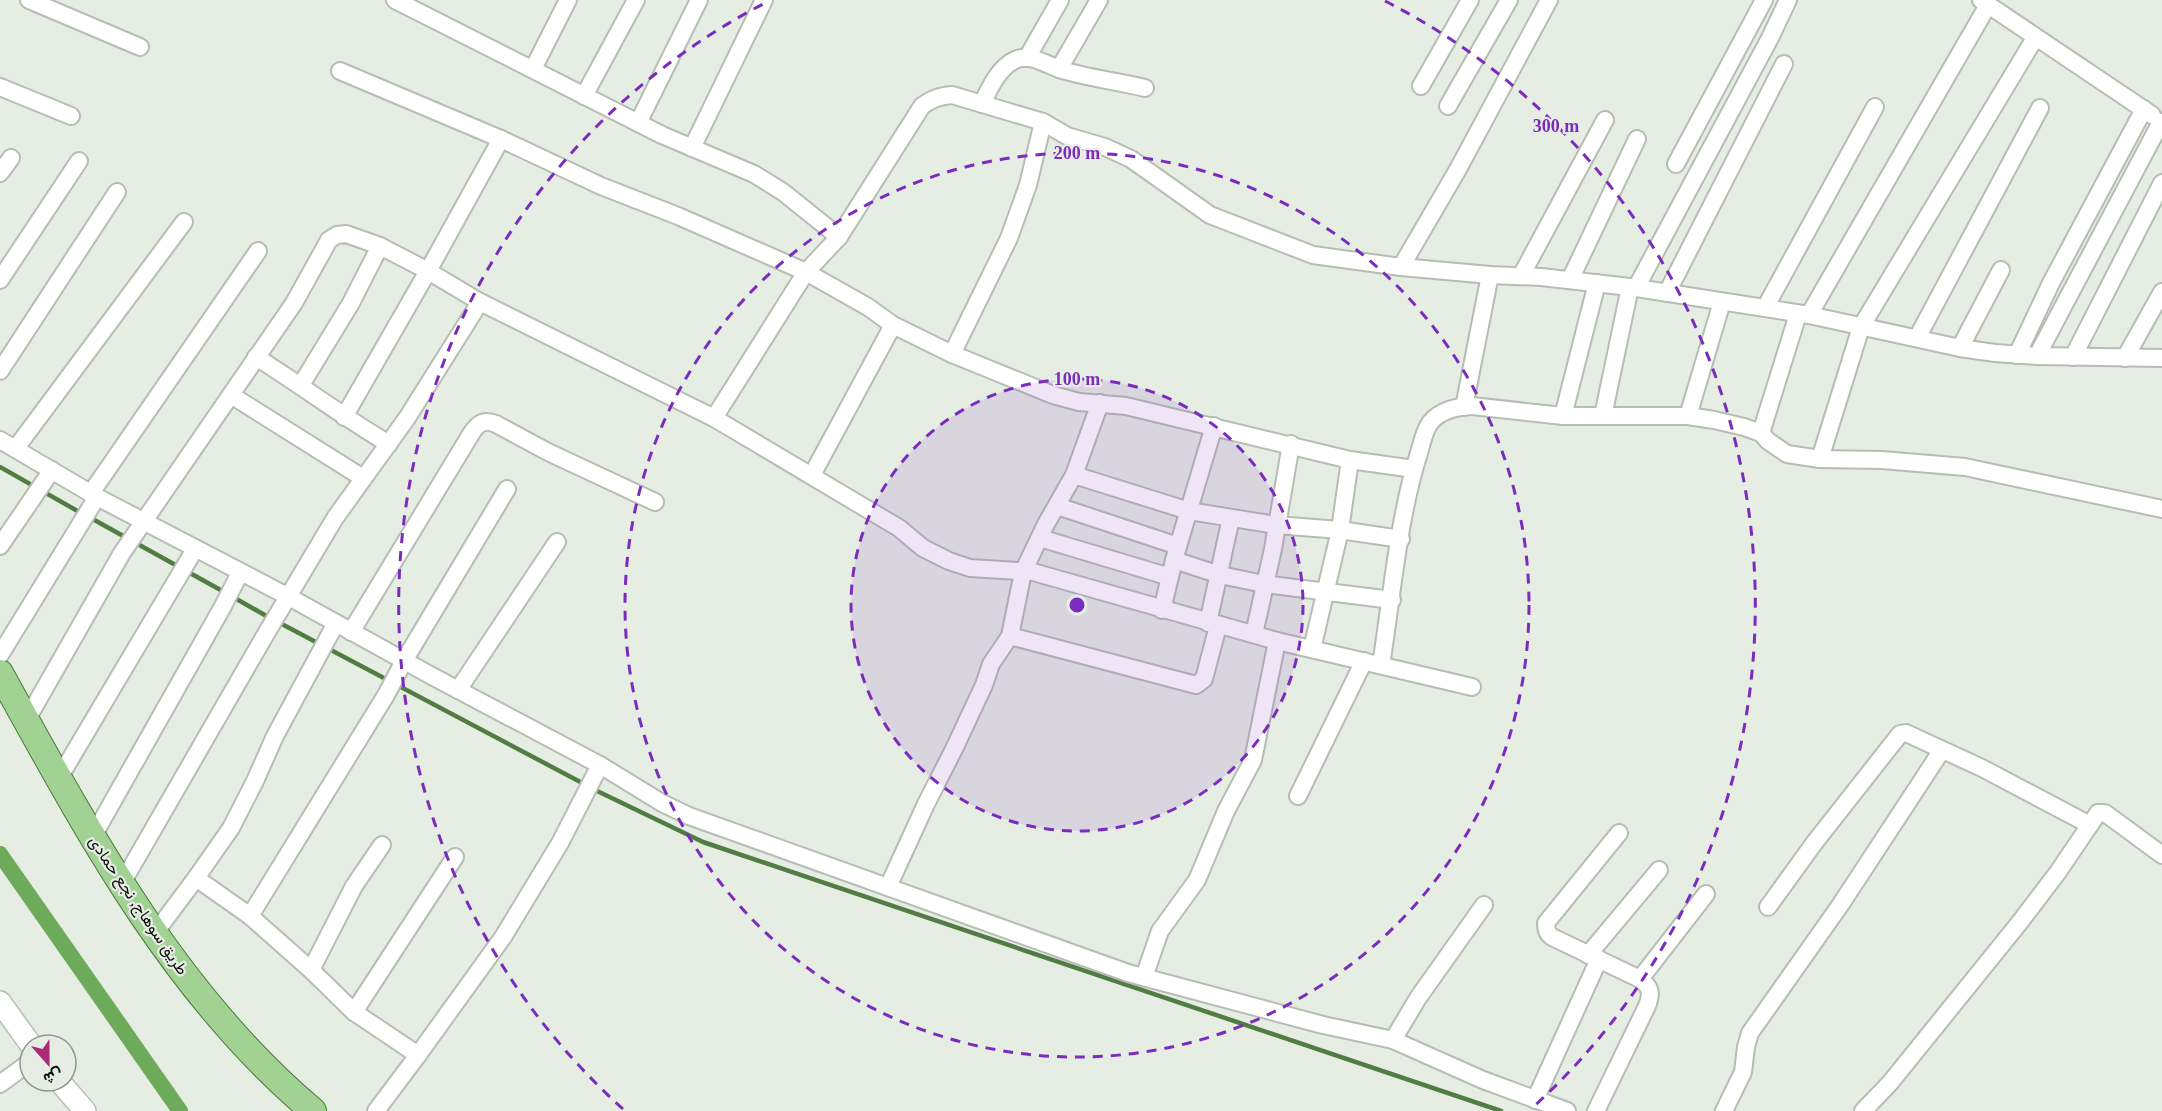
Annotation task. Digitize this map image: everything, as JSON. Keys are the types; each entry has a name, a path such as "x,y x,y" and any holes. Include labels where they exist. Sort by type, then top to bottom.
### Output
{"main road":[{"name":"طريق سوهاج, نجع حمادى","path":"0,673 92,838 121,885 155,933 189,980 226,1024 265,1066 313,1111"}],"street":[{"path":"29,0 140,47"},
{"path":"533,69 568,0"},
{"path":"584,96 636,0"},
{"path":"638,123 699,0"},
{"path":"692,148 764,0"},
{"path":"1027,58 1060,0"},
{"path":"1059,69 1099,0"},
{"path":"1422,86 1470,0"},
{"path":"1448,106 1509,0"},
{"path":"1401,267 1457,171 1549,0"},
{"path":"1676,164 1764,0"},
{"path":"1603,416 1633,287 1770,38 1788,0"},
{"path":"402,1 638,123 738,166 769,182 838,237"},
{"path":"1761,433 1803,314 1984,2 2162,122 2037,356"},
{"path":"1820,459 1861,327 2035,38"},
{"path":"982,104 989,88 1008,64 1014,60 1027,58 1059,69 1145,88"},
{"path":"1667,292 1784,64"},
{"path":"340,71 501,139 601,186 678,216 806,272 868,307 893,325 952,354 1053,396 1079,402 1126,406 1350,460 1414,469"},
{"path":"0,87 71,116"},
{"path":"714,418 806,272 838,237 922,106 933,98 943,95 952,95 1043,122 1067,136 1106,147 1158,176 1210,215 1313,255 1401,267 1633,287 1803,314 1960,348 2017,355 2162,358"},
{"path":"1765,308 1875,107"},
{"path":"1917,338 2040,108"},
{"path":"2017,355 2051,283 2144,109"},
{"path":"1521,276 1605,120"},
{"path":"952,354 1009,238 1028,184 1043,122"},
{"path":"344,417 501,139"},
{"path":"1570,280 1637,139"},
{"path":"0,173 11,158"},
{"path":"0,280 80,161"},
{"path":"2073,357 2162,183"},
{"path":"0,371 117,192"},
{"path":"16,448 184,222"},
{"path":"26,721 122,553 294,303 329,240 337,235 346,234 380,246 480,302 714,418 812,475 942,558 978,569 1023,572 1064,580 1162,610 1277,641 1472,687"},
{"path":"301,385 351,303 380,246"},
{"path":"0,655 94,495 258,251"},
{"path":"1960,348 2001,270"},
{"path":"1464,407 1490,275"},
{"path":"1563,416 1597,283"},
{"path":"2125,358 2162,292"},
{"path":"121,885 335,518 388,444 480,302"},
{"path":"1688,416 1722,302"},
{"path":"812,475 893,325"},
{"path":"256,357 388,444"},
{"path":"231,395 363,478"},
{"path":"888,887 954,750 984,685 991,664 1010,636 1023,572 1074,475 1100,403"},
{"path":"1298,796 1372,663 1392,600 1414,469 1428,427 1441,414 1464,407 1563,416 1688,416 1744,427 1761,433 1768,441 1787,454 1820,459 1882,460 1965,467 2162,509"},
{"path":"155,933 231,828 275,736 480,422 487,420 496,424 548,452 655,502"},
{"path":"1162,610 1214,426"},
{"path":"0,440 94,495 289,597 600,765 662,803 690,816 1072,954 1144,977 1323,1025 1393,1040 1483,1080 1567,1111"},
{"path":"1254,634 1273,549 1291,444"},
{"path":"1312,649 1340,530 1350,460"},
{"path":"0,546 52,470"},
{"path":"1074,475 1189,511 1276,525 1340,530 1401,539"},
{"path":"250,916 386,695 507,489"},
{"path":"1057,506 1174,561"},
{"path":"1010,636 1196,685 1204,679 1231,518"},
{"path":"1040,538 1174,561 1220,575 1264,584 1392,600"},
{"path":"458,690 557,542"},
{"path":"59,778 195,549"},
{"path":"92,838 240,573"},
{"path":"1144,977 1160,931 1197,880 1226,811 1253,760 1277,641"},
{"path":"1768,907 1815,842 1900,734 1906,733 2001,778 2090,825"},
{"path":"1724,1111 1743,1072 1750,1033 1841,904 1942,750"},
{"path":"376,1111 503,937 560,843 600,765"},
{"path":"1863,1111 1890,1083 2019,922 2058,872 2098,813 2106,813 2162,855"},
{"path":"1596,1111 1651,993 1648,985 1640,979 1552,938 1547,933 1546,923 1619,833"},
{"path":"311,970 354,886 382,845"},
{"path":"354,1012 455,856"},
{"path":"1535,1100 1594,957 1659,870"},
{"path":"196,878 250,916 354,1012 418,1055"},
{"path":"1640,979 1706,894"},
{"path":"1393,1040 1418,998 1484,905"},
{"path":"0,1002 22,1033"},
{"path":"0,1084 18,1071"},
{"path":"69,1093 85,1111"}],"waterway":[{"path":"0,467 81,513"},
{"path":"89,517 226,593"},
{"path":"233,597 270,618"},
{"path":"278,622 586,785"},
{"path":"593,789 703,842 1501,1111"},
{"path":"0,854 180,1111"}]}
